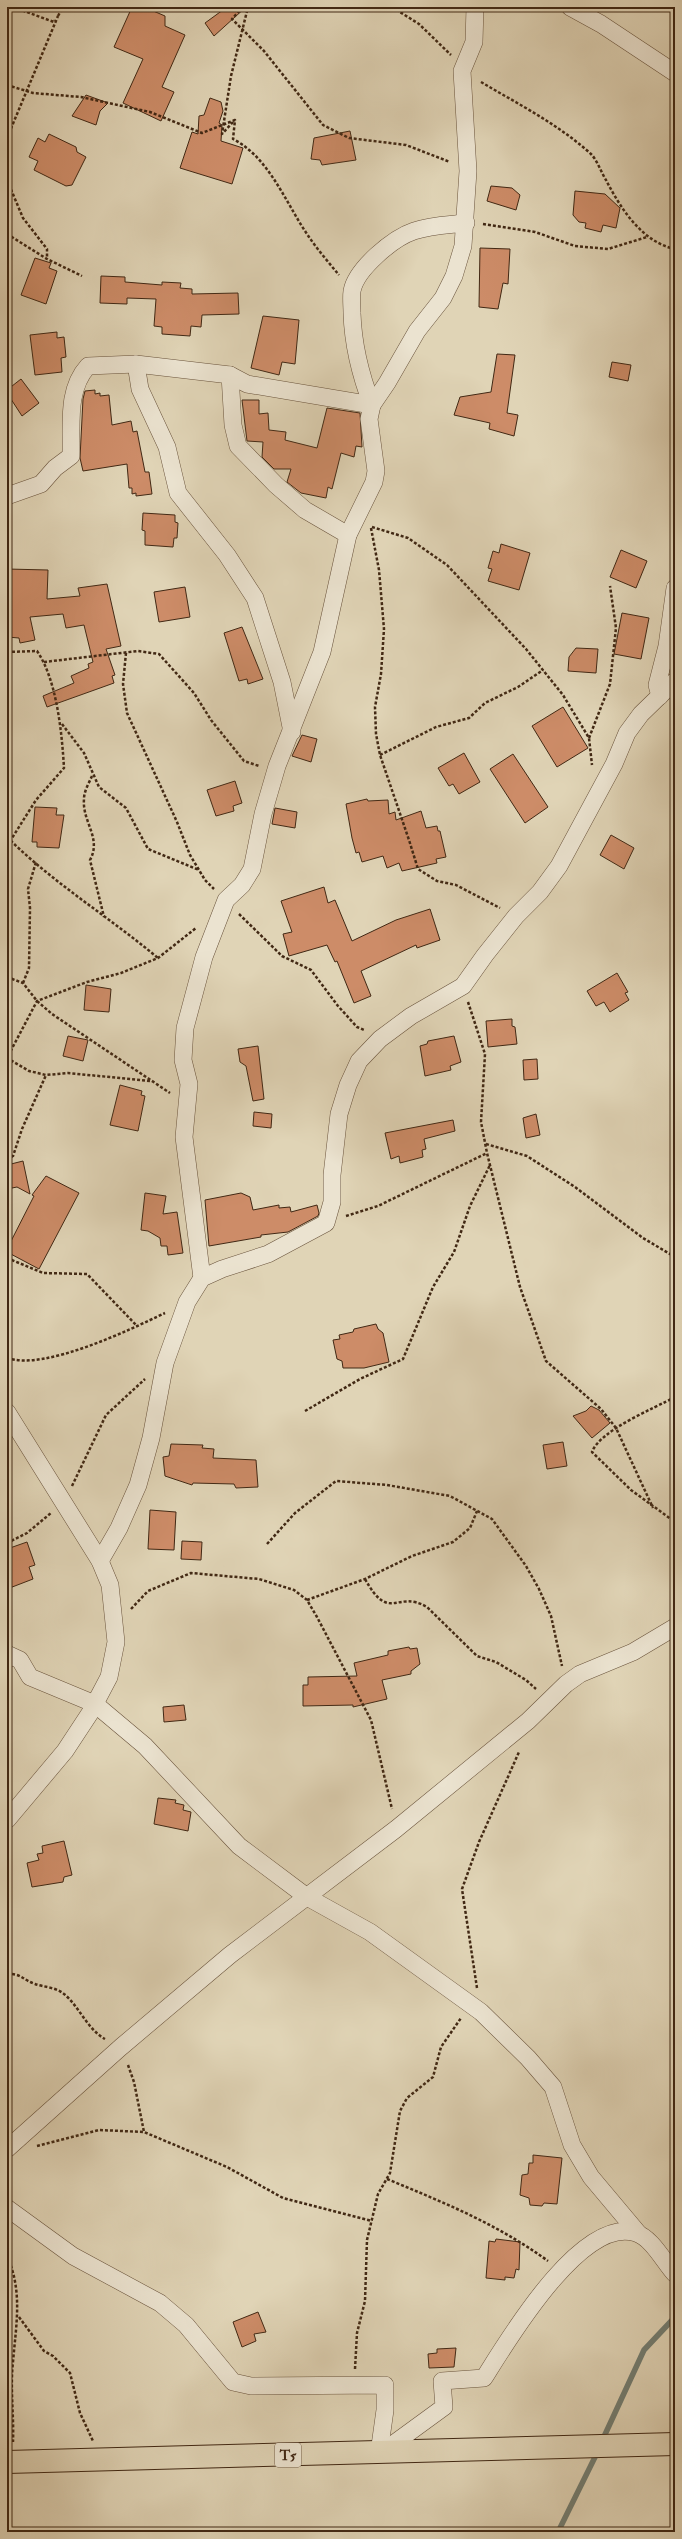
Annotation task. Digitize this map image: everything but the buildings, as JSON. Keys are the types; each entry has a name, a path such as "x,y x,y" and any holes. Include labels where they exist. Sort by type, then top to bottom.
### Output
{"highway":[{"name":"T5","path":"10,2462 675,2444"}],"street":[{"path":"202,1278 184,1137 189,1084 183,1060 185,1028 204,957 226,900 242,885 252,869 263,814 277,766 292,732 322,652 348,535 374,482 376,471 369,419 372,405 388,383 417,331 443,298 454,276 463,246 466,223 468,171 462,70 474,42 475,7"},
{"path":"570,7 601,24 675,73"},
{"path":"372,405 361,378 354,346 352,291 358,275 369,262 412,232 428,227 466,223"},
{"path":"7,496 41,484 55,468 71,456 70,412 81,374 88,366 136,364 230,375 247,384 372,405"},
{"path":"136,364 140,389 167,447 178,493 227,555 256,598 282,682 292,732"},
{"path":"230,375 232,425 238,446 276,485 305,510 348,535"},
{"path":"660,696 657,685 667,646 675,588"},
{"path":"100,1561 119,1528 138,1486 151,1438 165,1363 187,1302 202,1278 222,1269 268,1254 326,1223 332,1202 332,1175 339,1114 348,1084 359,1061 380,1039 411,1016 463,986 516,916 540,892 559,866 614,764 627,733 641,714 675,681"},
{"path":"7,1412 100,1561 110,1585 116,1642 109,1677 95,1704 64,1751 7,1820"},
{"path":"8,2149 121,2047 230,1954 396,1829 528,1721 566,1684 580,1674 633,1652 675,1627"},
{"path":"7,1654 20,1660 30,1677 95,1704 145,1746 239,1846 307,1897 370,1932 476,2009 528,2058 553,2087 572,2145 599,2187 675,2274"},
{"path":"7,2208 73,2256 160,2303 174,2314 233,2382 251,2386 385,2385 385,2410 380,2453"},
{"path":"380,2453 444,2407 442,2381 484,2378 523,2315 562,2271 598,2238 614,2231 638,2233"}],"path":[{"path":"13,7 54,22 64,7"},
{"path":"243,7 232,19 264,50 323,125 349,138 406,144 468,171"},
{"path":"235,120 222,134 231,76 248,7"},
{"path":"392,7 419,24 450,54 462,70 564,131 592,155 625,212 647,237 665,247 675,249"},
{"path":"7,138 28,92 58,16"},
{"path":"7,85 28,92 81,97 150,112 202,133 235,120"},
{"path":"235,120 233,139 244,144 259,160 273,178 309,237 352,291"},
{"path":"7,180 23,218 47,249 48,259"},
{"path":"466,223 500,226 535,232 575,246 608,249 647,237"},
{"path":"7,234 48,259 82,276"},
{"path":"356,516 371,527 408,538 447,565 526,649 563,695 589,738 592,770"},
{"path":"371,527 379,570 384,629 381,674 374,708 380,755 418,869 437,881 456,885 516,916"},
{"path":"589,738 610,684 616,628 610,586"},
{"path":"7,652 37,651 44,662 60,722 64,768 36,800 12,842 7,846"},
{"path":"44,662 138,651 159,654 194,693 211,720 244,761 258,766 277,766"},
{"path":"126,653 123,684 127,712 178,822 190,855 205,880 282,956 312,970 338,1006 357,1027 380,1039"},
{"path":"380,755 436,728 469,718 485,703 518,687 543,670"},
{"path":"60,722 84,753 92,775 99,788 126,808 148,849 199,870"},
{"path":"92,775 84,800 93,833 95,851 90,860 104,917"},
{"path":"7,837 104,917 158,958"},
{"path":"23,983 29,961 30,908 28,889 36,862"},
{"path":"150,1081 75,1074 46,1075 29,1071 7,1058 37,1001 87,982 121,974 158,958 202,922"},
{"path":"7,977 23,983 37,1001 52,1014 150,1081 188,1102"},
{"path":"463,986 485,1054 481,1122 487,1153 520,1287 546,1361 601,1409 616,1428 653,1508"},
{"path":"7,1159 13,1156 22,1129 46,1075"},
{"path":"486,1144 527,1156 575,1187 643,1238 675,1257"},
{"path":"326,1223 378,1206 487,1153"},
{"path":"304,1411 360,1379 403,1359 433,1287 454,1252 470,1206 490,1164"},
{"path":"7,1258 43,1273 88,1274 137,1326"},
{"path":"7,1358 16,1361 44,1360 137,1326 187,1302"},
{"path":"7,1543 27,1534 51,1514 77,1480 106,1415 131,1390 165,1363"},
{"path":"675,1397 616,1428 598,1443 593,1454 631,1490 653,1508 675,1522"},
{"path":"267,1544 295,1513 336,1481 387,1485 450,1496 492,1519 526,1566 539,1589 551,1616 566,1684"},
{"path":"307,1600 365,1579 412,1556 453,1542 470,1528 477,1511"},
{"path":"114,1627 148,1591 191,1572 275,1583 294,1590 307,1600 371,1720 396,1829"},
{"path":"365,1579 375,1597 383,1602 391,1604 417,1601 427,1607 477,1656 496,1662 526,1680 548,1700"},
{"path":"354,2386 357,2333 365,2301 367,2240 378,2194 387,2179 400,2111 407,2098 433,2077 444,2043 476,2009 462,1889 479,1842 516,1762 528,1721"},
{"path":"7,1974 16,1973 34,1984 63,1993 96,2032 121,2047 134,2082 144,2132"},
{"path":"8,2149 40,2146 99,2130 144,2132 227,2167 283,2198 372,2221"},
{"path":"387,2179 454,2206 516,2238 562,2271"},
{"path":"7,2256 15,2279 19,2316 13,2362 10,2462"},
{"path":"19,2316 44,2351 53,2356 70,2373 80,2413 90,2432 99,2460"}],"waterway":[{"path":"602,2441 644,2350 675,2317"},
{"path":"558,2532 598,2451"}]}
